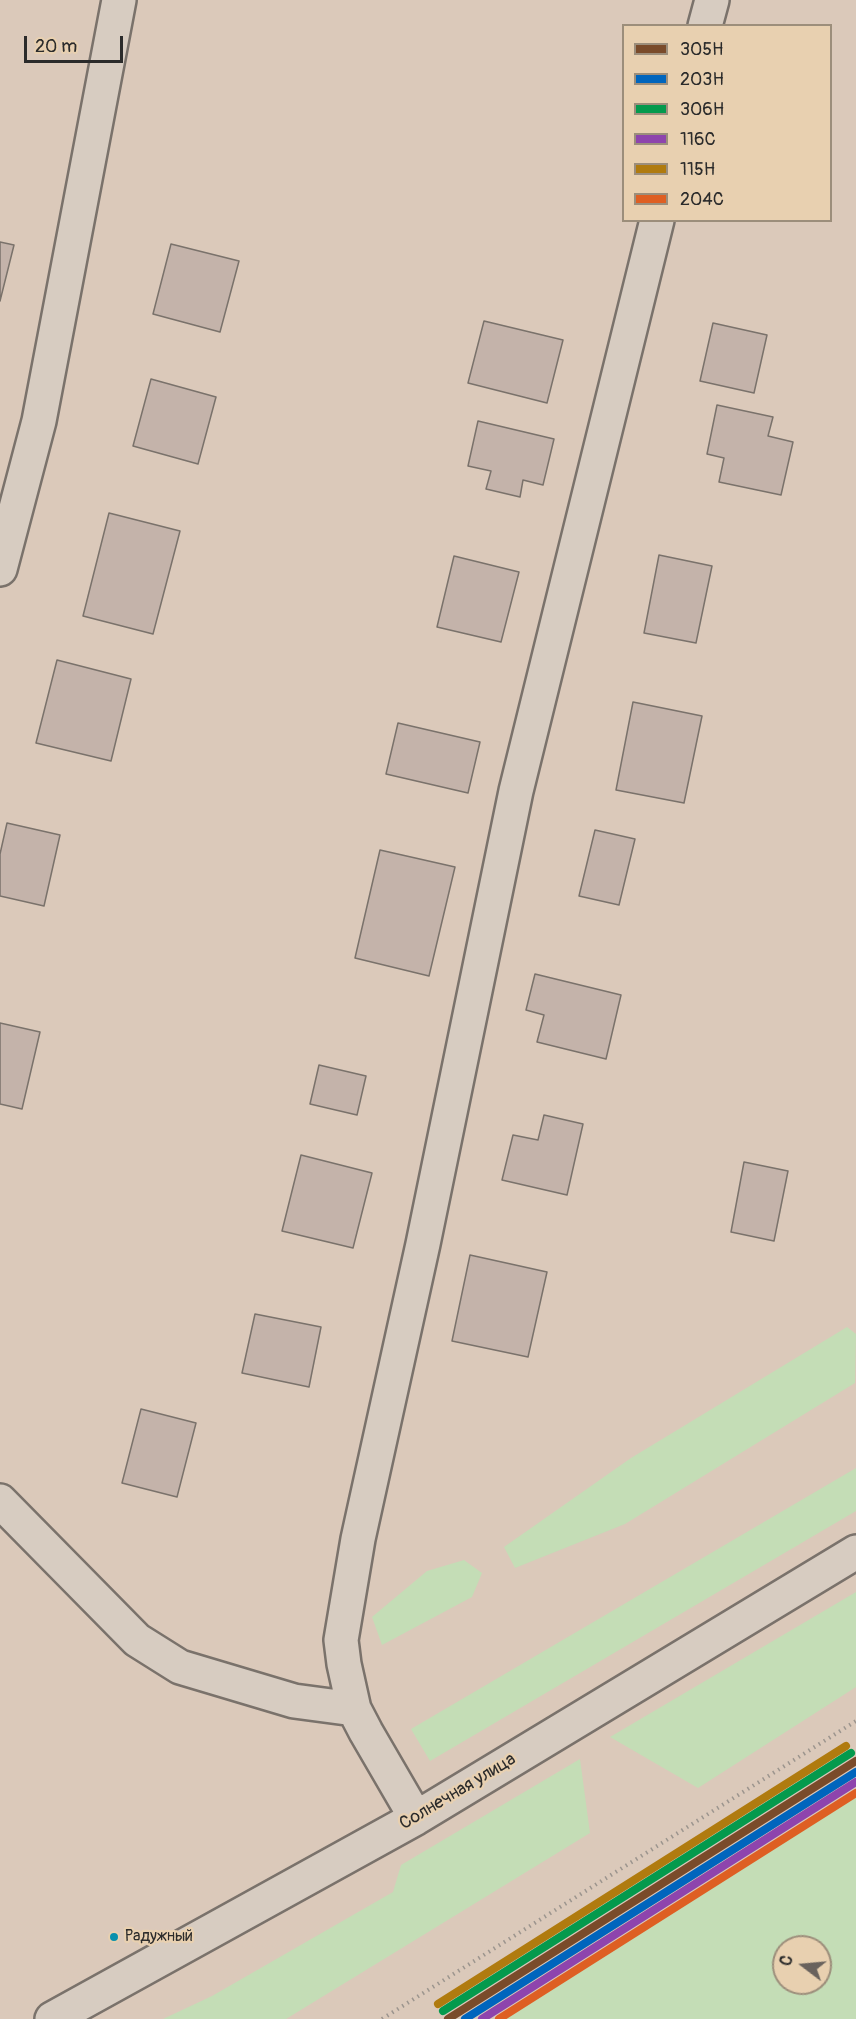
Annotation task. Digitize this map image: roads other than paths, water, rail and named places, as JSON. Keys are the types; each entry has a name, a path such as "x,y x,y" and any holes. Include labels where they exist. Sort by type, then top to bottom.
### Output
{"street":[{"path":"0,569 39,421 119,0"},
{"path":"706,24 712,0"},
{"path":"416,1818 354,1709 341,1640 358,1539 423,1244 516,790 657,222"},
{"path":"0,1502 137,1640 180,1667 294,1701 354,1709"},
{"name":"Солнечная улица","path":"52,2019 416,1818 856,1552"}],"place":[{"name":"Радужный","path":"114,1937"}]}
